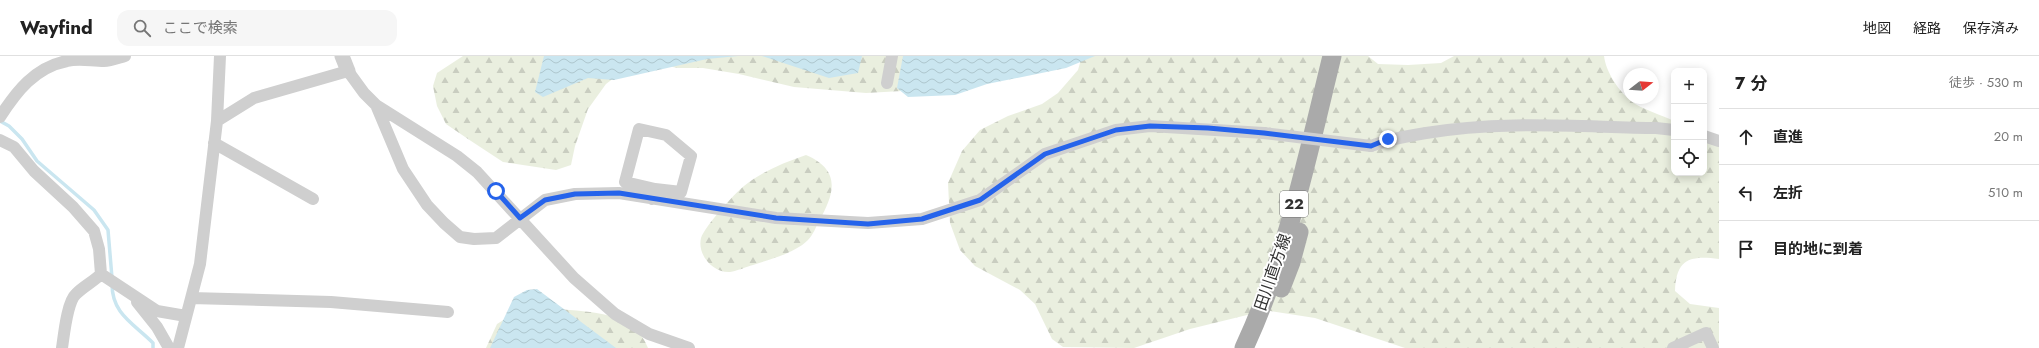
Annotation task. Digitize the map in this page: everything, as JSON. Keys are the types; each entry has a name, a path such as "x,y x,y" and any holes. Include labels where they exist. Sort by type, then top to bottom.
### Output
{"main road":[{"name":"田川直方線","path":"1244,348 1278,261 1303,173 1332,56"},
{"name":"田川直方線","path":"1258,348 1291,262 1344,56"}],"street":[{"path":"1,115 15,93 41,70 66,61 87,57 104,61 125,56"},
{"path":"178,348 200,264 217,121 220,56"},
{"path":"342,56 348,71 364,93 376,105 457,156 496,191 574,278 615,314 649,334 689,348"},
{"path":"887,83 892,56"},
{"path":"217,121 254,98 348,71"},
{"path":"376,105 403,169 427,205 460,237 474,240 496,238 545,200 575,194 654,194 681,192 691,156 666,135 639,129 625,182 654,194 776,218 868,224 922,219 980,200 1045,154 1116,130 1150,126 1264,133 1371,146 1388,139 1485,125 1656,128 1671,130"},
{"path":"1707,137 1719,141"},
{"path":"0,140 14,147 34,171 73,207 94,231 99,249 102,275"},
{"path":"214,143 313,199"},
{"path":"102,275 157,311 186,316"},
{"path":"62,348 70,303 75,294 102,275"},
{"path":"132,294 157,328 169,348"},
{"path":"191,298 331,302 448,312"},
{"path":"1673,348 1706,334 1713,348"}],"green space":[{"path":"463,56 990,56 902,91 866,93 794,87 739,74 703,68 677,68 656,63 627,68 606,84 588,109 575,146 571,165 556,170 503,162 446,124 437,106 433,86 437,73"},
{"path":"1082,56 1368,56 1378,64 1408,65 1441,63 1454,56 1604,56 1610,74 1623,93 1623,104 1636,104 1671,120 1671,176 1707,176 1707,136 1719,142 1719,259 1700,258 1686,262 1678,272 1675,291 1690,304 1719,308 1719,348 1405,348 1315,318 1270,311 1190,329 1134,348 1063,347 1052,339 1035,304 1020,290 975,266 960,250 950,223 948,183 962,151 980,130 1008,116 1042,104 1058,93 1078,70"},
{"path":"806,155 817,161 825,168 830,175 832,183 829,201 810,238 803,245 790,252 736,271 724,272 712,266 701,251 700,244 701,238 708,226 720,210 739,190 758,176 781,164"},
{"path":"557,309 597,313 622,320 633,327 641,336 648,348 486,348 497,324 505,319"}],"water":[{"path":"544,56 738,56 707,59 614,80 588,78 543,97 535,92"},
{"path":"762,56 862,56 858,73 829,78"},
{"path":"903,56 1095,56 1066,68 987,84 955,95 908,97 897,88"},
{"path":"537,289 616,348 490,348 514,297 527,290"}],"waterway":[{"path":"0,121 9,126 22,139 37,161 94,210 108,230 112,278"},
{"path":"112,284 113,294 120,311 153,343 153,348"}],"route":[{"path":"496,191 520,218 545,200 575,194 619,193 776,218 868,224 922,219 980,200 1045,154 1116,130 1150,126 1208,128 1371,146 1388,139"}]}
